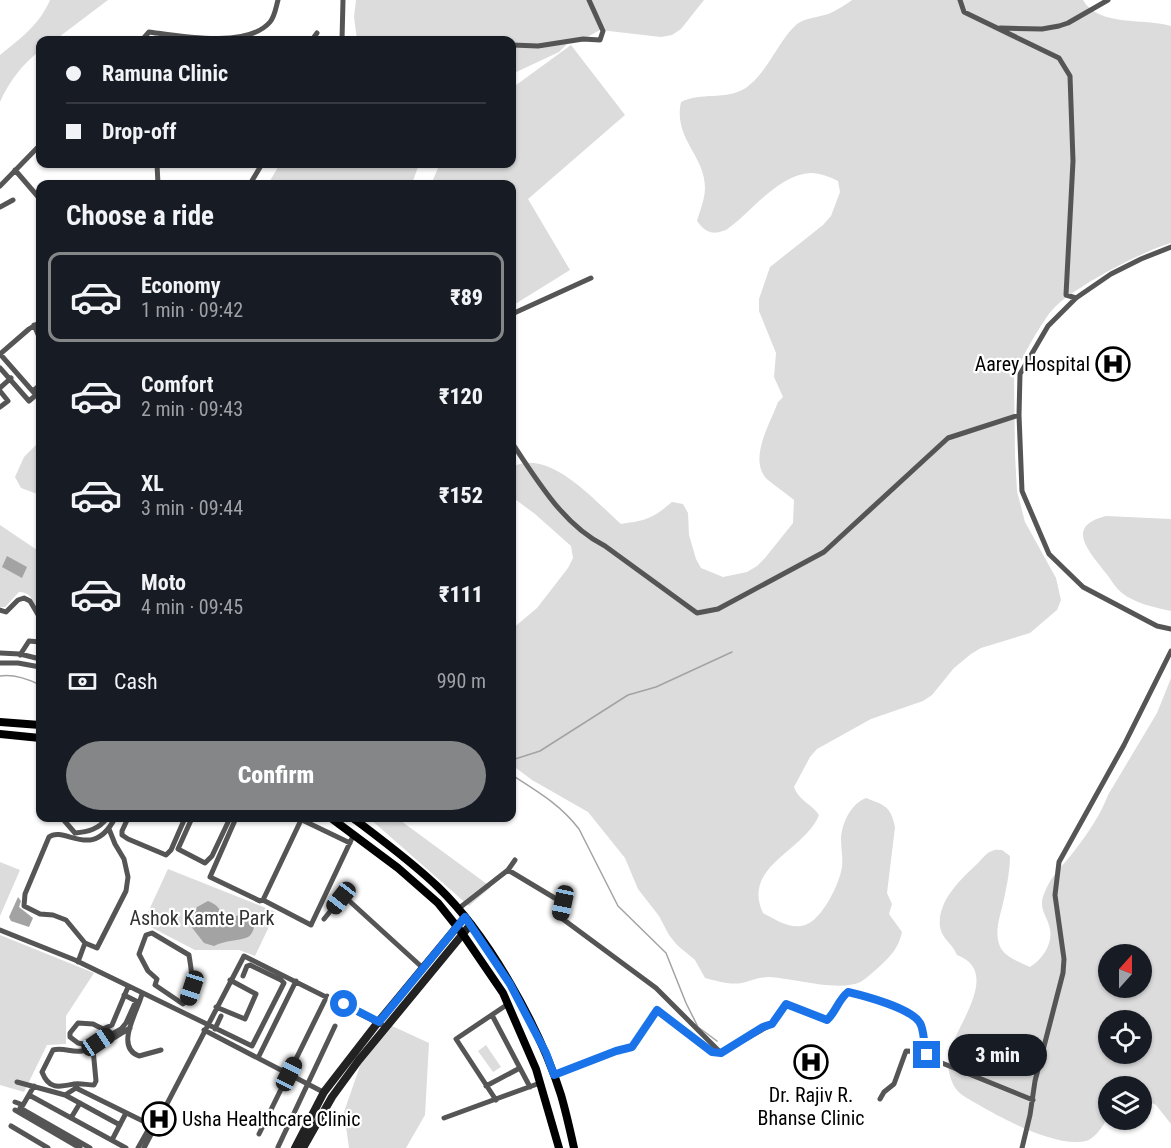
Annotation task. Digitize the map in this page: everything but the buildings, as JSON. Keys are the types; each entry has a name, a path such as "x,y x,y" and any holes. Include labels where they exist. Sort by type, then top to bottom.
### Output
{"main road":[{"path":"0,722 36,725"},
{"path":"0,734 36,738"},
{"path":"337,822 398,868 438,903 503,993 536,1069 559,1148"},
{"path":"358,822 429,879 468,920 510,984 546,1053 561,1096 574,1148"},
{"path":"295,1148 328,1095 468,920"},
{"path":"303,1148 328,1095"}],"street":[{"path":"236,36 255,32 270,22 278,0"},
{"path":"342,36 343,0"},
{"path":"516,45 538,46 583,39 600,40 603,31 589,0"},
{"path":"960,0 964,12 1059,58 1070,76 1073,160 1066,295 1076,298"},
{"path":"997,28 1042,29 1059,26 1108,0"},
{"path":"146,36 149,32 184,36"},
{"path":"0,186 36,149"},
{"path":"15,170 36,194"},
{"path":"0,207 13,200"},
{"path":"1171,247 1111,274 1076,298 1048,326 1020,374 1019,415 1022,490 1049,554 1083,587 1157,626 1171,629"},
{"path":"516,312 591,278"},
{"path":"0,368 29,401 36,395 0,354 34,325 36,330"},
{"path":"0,407 8,400 0,389 17,373"},
{"path":"516,449 557,508 594,541 605,546 697,613 718,609 824,552 948,438 1019,415"},
{"path":"0,610 6,612 18,600 24,598 30,601 36,611"},
{"path":"18,663 20,654 29,642 36,642"},
{"path":"1022,1148 1035,1081 1064,973 1055,895 1059,862 1124,744 1171,651"},
{"path":"0,653 36,658"},
{"path":"0,663 36,666"},
{"path":"65,822 75,833 90,831 104,822"},
{"path":"109,829 124,859 128,877 126,891 97,948 85,943 66,920 53,915 40,914 24,906 25,894 52,834 82,841 93,839 109,829 113,822"},
{"path":"126,822 122,835 166,855 171,850 183,822"},
{"path":"190,822 178,849 205,863 212,856 228,822"},
{"path":"234,822 210,877 258,901 263,900 311,925 354,834"},
{"path":"263,900 298,822"},
{"path":"308,822 350,843"},
{"path":"458,909 508,870 515,860"},
{"path":"508,870 563,903 560,917 656,988 721,1053"},
{"path":"324,919 341,898 345,897 427,971"},
{"path":"0,930 78,962 149,997 328,1095"},
{"path":"149,997 157,979 148,971 139,951 146,935 152,933 189,955 192,988 187,1002 183,1004 156,985"},
{"path":"78,962 85,943"},
{"path":"144,1148 153,1126 205,1027 245,956 383,1024"},
{"path":"205,1027 215,1029 248,1046 253,1045 284,984 281,980 250,965 243,976"},
{"path":"216,1007 245,1018 256,994 230,980"},
{"path":"258,1058 296,981"},
{"path":"124,995 136,1001 121,1029 88,1046 69,1037 78,1023 93,1024 103,1029 112,1025 124,995 128,987"},
{"path":"554,1075 632,1047 657,1010 712,1052 721,1053 763,1027 772,1024 786,1004 827,1020 841,997 848,992 912,1014 922,1026 926,1052 932,1059 1033,1100"},
{"path":"142,994 130,1028 127,1045 129,1050 135,1054 144,1056 161,1050"},
{"path":"259,1134 327,996"},
{"path":"496,1101 456,1039 508,1004"},
{"path":"215,1029 221,1016"},
{"path":"492,1016 530,1087"},
{"path":"278,1147 335,1026"},
{"path":"93,1049 96,1081 94,1085 74,1084 62,1088 49,1083 44,1078 42,1072 53,1050 58,1048 79,1052 93,1049 130,1028"},
{"path":"880,1099 884,1092 894,1084 906,1051 926,1052"},
{"path":"486,1086 520,1068"},
{"path":"17,1082 65,1095 120,1125"},
{"path":"444,1118 496,1101 540,1083"},
{"path":"15,1102 23,1105 34,1086"},
{"path":"65,1095 76,1088 153,1126"},
{"path":"29,1095 126,1148"},
{"path":"71,1118 80,1102"},
{"path":"80,1148 18,1109 90,1148"},
{"path":"112,1140 126,1113"},
{"path":"11,1126 49,1148"},
{"path":"138,1148 153,1126"}],"green space":[{"path":"50,0 108,0 60,36 36,36 36,54 17,74 0,102 0,55 35,24"},
{"path":"356,0 704,0 681,29 672,35 661,37 600,30 580,41 567,44 559,52 516,72 516,36 356,36 354,17"},
{"path":"852,0 1083,0 1090,9 1111,18 1171,26 1171,243 1110,271 1077,290 1054,308 1026,351 1014,376 1017,491 1025,522 1056,578 1061,600 1057,610 1030,633 981,648 971,654 954,668 932,695 923,701 871,719 817,749 810,757 794,787 799,796 819,815 812,828 767,871 760,883 759,897 763,913 791,926 808,924 815,919 832,896 841,872 841,839 845,820 852,809 866,798 889,810 895,827 887,893 892,904 889,914 902,932 897,947 888,959 871,974 853,984 830,985 769,977 742,983 728,983 705,978 695,960 677,945 659,916 638,889 625,858 588,812 532,780 516,768 516,626 537,608 573,558 571,546 516,500 516,466 526,463 541,464 556,470 571,479 621,524 649,518 672,502 683,504 688,513 689,535 696,559 701,568 723,577 747,572 757,566 793,523 794,500 768,480 762,472 760,463 762,442 778,402 783,397 774,377 776,353 759,311 759,299 770,267 831,216 840,192 838,181 814,173 799,175 776,187 726,230 713,233 706,230 697,221 704,196 704,176 681,126 681,102 697,97 729,94 744,89 766,67 797,24 840,8"},
{"path":"571,45 625,115 528,199 570,270 516,304 516,180 433,180 438,168 516,168 516,85"},
{"path":"278,168 418,168 413,180 270,180"},
{"path":"36,445 36,494 21,488 15,477 24,457"},
{"path":"1106,516 1171,519 1171,611 1145,605 1127,597 1117,588 1092,555 1083,532 1093,520"},
{"path":"0,525 36,549 36,606 30,596 19,592 5,607 0,607"},
{"path":"1171,678 1171,1124 1152,1103 1152,1076 1098,1076 1098,1130 1100,1130 1089,1140 1074,1142 1031,1131 1002,1118 963,1096 954,1086 949,1072 948,1058 972,1000 976,986 976,974 970,963 957,955 943,935 940,917 946,900 958,883 988,853 1002,850 1010,856 1010,861 998,924 999,944 1008,955 1030,967 1046,951 1050,940 1050,929 1042,904 1047,887 1094,823 1157,713"},
{"path":"374,822 402,822 491,887 469,906"},
{"path":"0,862 20,870 0,916"},
{"name":"Ashok Kamte Park","path":"168,869 276,912 255,956 239,950 195,950 143,923"},
{"path":"0,935 94,973 66,1016 66,1044 47,1045 24,1092 0,1085"},
{"path":"390,1025 429,1043 425,1115 406,1148 349,1148 344,1112 361,1063"},
{"path":"486,1045 501,1067 493,1072 478,1051"}],"shaded area":[{"path":"7,556 27,567 22,578 2,567"},
{"path":"18,897 21,901 19,907 33,918 29,927 11,921 9,917"},
{"path":"208,901 217,906 225,917 232,921 235,916 241,915 255,923 251,934 245,938 214,946 204,943 190,925 197,907"}],"waterway":[{"path":"516,759 540,751 628,695 656,687 732,652"},
{"path":"0,676 21,678 36,683"},
{"path":"516,778 556,806 579,829 618,906 666,953 698,1027 717,1041"}],"place":[{"name":"Aarey Hospital","path":"1113,364"},
{"name":"Dr. Rajiv R. Bhanse Clinic","path":"811,1062"},
{"name":"Usha Healthcare Clinic","path":"159,1119"}],"route":[{"path":"344,1004 379,1022 465,917 510,984 546,1053 554,1075 632,1047 657,1010 712,1052 721,1053 763,1027 772,1024 786,1004 827,1020 841,997 848,992 912,1014 922,1026 927,1055"}]}
